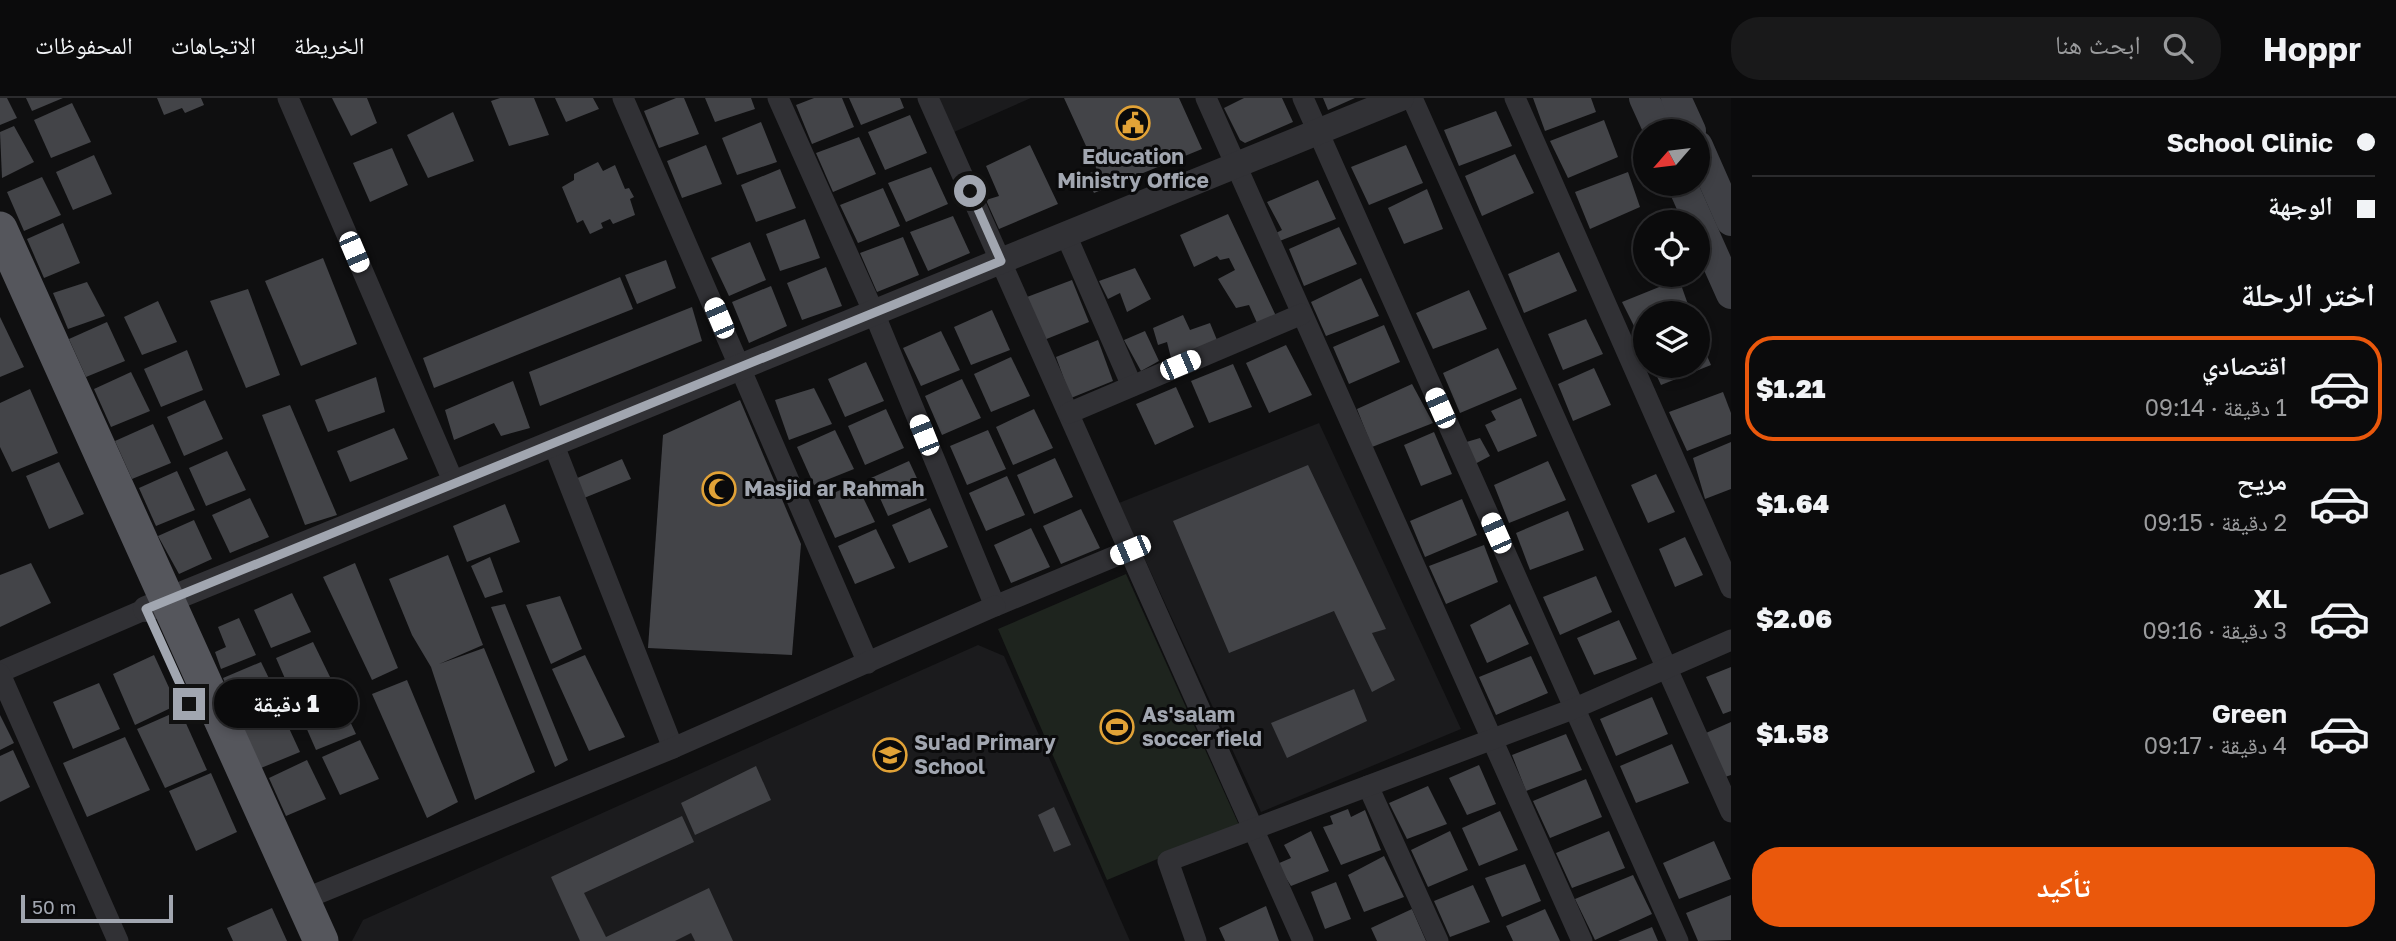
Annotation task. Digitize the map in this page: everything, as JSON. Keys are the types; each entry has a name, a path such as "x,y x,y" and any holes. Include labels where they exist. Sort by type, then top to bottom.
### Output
{"highway":[{"path":"0,229 295,941"},
{"path":"0,279 321,941"}],"main road":[{"path":"1644,98 1653,119"},
{"path":"1676,98 1686,119"},
{"path":"1710,173 1731,221"},
{"path":"1687,196 1731,293"}],"street":[{"path":"288,98 454,483"},
{"path":"623,98 868,663"},
{"path":"778,98 874,313 995,606"},
{"path":"928,98 1303,941"},
{"path":"1206,98 1490,740 1582,941"},
{"path":"1303,98 1678,941"},
{"path":"118,941 0,673 156,604 1401,98"},
{"path":"1412,98 1731,812"},
{"path":"1515,98 1731,588"},
{"path":"1066,234 1132,386"},
{"path":"1069,413 1302,314"},
{"path":"553,443 673,748"},
{"path":"302,900 673,748 995,606 1130,550"},
{"path":"1196,941 1168,861 1573,709 1731,640"},
{"path":"1368,786 1438,941"}],"shaded area":[{"path":"938,98 1031,98 954,132"},
{"path":"1319,423 1461,729 1261,812 1119,503"},
{"name":"As'salam soccer field","path":"1126,574 1239,825 1107,880 998,629"},
{"name":"Su'ad Primary School","path":"978,645 1004,656 1130,941 352,941 363,920"}],"building":[{"path":"0,98 7,98 17,118 0,125"},
{"path":"26,98 63,98 32,111"},
{"path":"157,98 201,98 204,105 185,113 182,108 164,115"},
{"path":"332,98 367,98 377,123 351,136"},
{"path":"500,98 534,98 549,135 509,146 491,101"},
{"path":"555,98 593,98 599,109 566,122"},
{"path":"676,98 684,98 699,134 659,148 644,111"},
{"path":"705,98 751,98 755,109 715,122"},
{"path":"814,98 842,98 854,127 812,144 796,105"},
{"path":"849,98 900,98 904,108 861,125"},
{"name":"Education Ministry Office","path":"1064,98 1179,98 1202,149 1094,193 1085,175 1097,170"},
{"path":"1244,98 1282,98 1293,122 1245,143 1240,140 1224,108"},
{"path":"1323,98 1355,98 1328,110"},
{"path":"1533,98 1591,98 1596,112 1545,131"},
{"path":"72,103 91,142 51,158 34,120"},
{"path":"1496,111 1512,146 1459,166 1444,130"},
{"path":"453,112 474,161 428,178 407,135"},
{"path":"910,115 927,153 885,170 868,132"},
{"path":"1604,120 1618,157 1568,178 1550,141"},
{"path":"761,122 777,162 737,175 722,138"},
{"path":"14,126 34,162 2,178 0,132"},
{"path":"859,137 876,174 833,192 816,153"},
{"path":"706,145 722,184 682,198 667,161"},
{"path":"1030,145 1058,204 999,229 986,200 999,196 986,166"},
{"path":"1406,145 1423,183 1369,205 1351,167"},
{"path":"392,148 408,185 370,202 353,163"},
{"path":"1515,154 1534,193 1482,216 1465,176"},
{"path":"94,155 112,194 73,210 56,172"},
{"path":"598,162 603,171 615,165 625,189 629,188 634,197 630,199 635,215 613,224 610,219 601,223 603,228 590,234 583,220 577,223 562,187 574,180 574,174"},
{"path":"931,167 948,204 906,222 888,183"},
{"path":"780,169 796,208 756,222 741,185"},
{"path":"1628,172 1633,196 1636,196 1640,207 1590,229 1575,192"},
{"path":"42,177 61,215 24,231 7,192"},
{"path":"1318,180 1336,219 1277,242 1274,234 1282,230 1267,202"},
{"path":"883,188 900,226 858,243 840,205"},
{"path":"1427,189 1443,229 1404,244 1388,208"},
{"path":"1228,214 1276,316 1257,323 1249,305 1236,308 1218,279 1235,270 1229,258 1220,260 1217,256 1194,267 1180,235"},
{"path":"953,216 970,253 928,271 910,232"},
{"path":"805,219 820,258 780,271 766,234"},
{"path":"63,223 80,263 44,278 27,239"},
{"path":"1339,227 1357,264 1304,286 1289,249"},
{"path":"903,237 919,275 877,292 860,253"},
{"path":"750,242 766,280 729,296 711,258"},
{"path":"1559,252 1577,291 1524,313 1508,274"},
{"path":"323,258 357,344 301,366 265,281"},
{"path":"666,260 676,288 637,304 625,275"},
{"path":"826,267 842,306 802,320 787,283"},
{"path":"1135,268 1151,299 1127,312 1120,293 1108,299 1099,281"},
{"path":"620,277 633,309 434,388 423,358"},
{"path":"1361,278 1379,316 1326,336 1311,302"},
{"path":"1072,280 1089,322 1044,340 1027,297"},
{"path":"87,282 105,316 68,329 53,293"},
{"path":"771,286 787,326 749,343 732,302"},
{"path":"1659,287 1682,287 1687,301 1633,301 1633,324 1622,302"},
{"path":"248,289 280,375 246,388 210,301"},
{"path":"1469,290 1487,329 1433,349 1416,313"},
{"path":"158,301 177,342 142,355 124,317"},
{"path":"692,307 702,341 540,406 529,372"},
{"path":"992,310 1010,350 971,365 954,327"},
{"path":"1183,315 1190,330 1210,323 1217,340 1171,358 1167,342 1158,345 1153,328"},
{"path":"0,317 24,367 0,377"},
{"path":"1586,319 1603,354 1563,370 1548,334"},
{"path":"107,322 125,361 86,377 69,339"},
{"path":"1384,325 1400,362 1349,384 1333,347"},
{"path":"941,331 960,370 921,386 903,348"},
{"path":"1145,331 1159,361 1141,371 1124,340"},
{"path":"1098,340 1113,381 1071,398 1056,357"},
{"path":"1286,345 1312,395 1269,413 1246,363"},
{"path":"1498,348 1517,389 1460,413 1443,373"},
{"path":"187,350 203,390 161,407 144,369"},
{"path":"1011,357 1030,396 991,412 974,374"},
{"path":"866,362 884,401 845,417 828,379"},
{"path":"1233,364 1252,407 1209,423 1191,381"},
{"path":"1594,368 1611,405 1573,421 1558,384"},
{"path":"131,372 150,411 111,427 94,389"},
{"path":"376,377 385,412 328,432 315,400"},
{"path":"1658,378 1678,378 1661,385"},
{"path":"962,379 981,418 942,435 925,396"},
{"path":"513,381 530,428 501,436 494,423 454,440 445,410"},
{"path":"1412,384 1433,423 1372,447 1357,409"},
{"path":"1176,387 1194,427 1155,445 1136,404"},
{"path":"814,388 832,424 789,440 775,400"},
{"path":"30,389 58,453 12,472 0,447 0,403"},
{"path":"1723,392 1731,413 1731,434 1687,451 1669,412"},
{"path":"1521,398 1537,436 1498,452 1485,425 1496,420 1491,411"},
{"path":"205,400 223,439 184,456 167,417"},
{"name":"Masjid ar Rahmah","path":"740,400 801,544 792,655 648,648 663,435"},
{"path":"290,405 337,515 305,525 262,415"},
{"path":"886,409 904,448 865,465 848,426"},
{"path":"1034,409 1053,448 1013,465 996,427"},
{"path":"153,424 171,463 132,479 115,441"},
{"path":"394,428 408,459 350,482 337,451"},
{"path":"835,430 854,469 814,485 797,447"},
{"path":"988,430 1006,469 967,485 950,446"},
{"path":"1434,432 1452,474 1421,486 1404,445"},
{"path":"1480,438 1490,456 1473,465 1463,443"},
{"path":"1731,442 1731,489 1705,499 1693,458"},
{"path":"227,451 246,490 206,506 189,468"},
{"path":"1055,458 1073,497 1034,514 1017,475"},
{"path":"622,459 631,479 584,498 575,479"},
{"path":"909,461 927,500 888,516 871,478"},
{"path":"1548,461 1566,500 1509,523 1494,485"},
{"path":"59,462 84,514 49,529 26,476"},
{"path":"1308,465 1386,629 1372,633 1395,680 1372,692 1334,611 1229,653 1173,521"},
{"path":"177,471 195,510 156,526 139,488"},
{"path":"1656,474 1675,512 1648,523 1631,485"},
{"path":"1007,476 1025,515 986,531 969,493"},
{"path":"856,483 875,522 835,538 818,500"},
{"path":"250,498 269,537 230,553 212,515"},
{"path":"1462,499 1477,535 1425,557 1410,521"},
{"path":"505,504 520,542 467,562 453,526"},
{"path":"930,508 948,547 909,563 892,525"},
{"path":"1081,509 1100,548 1061,564 1043,526"},
{"path":"1568,511 1584,550 1530,570 1516,533"},
{"path":"194,520 212,559 179,574 158,536"},
{"path":"1031,528 1050,567 1011,583 994,545"},
{"path":"876,529 895,568 855,584 838,546"},
{"path":"1685,537 1703,575 1675,587 1659,549"},
{"path":"1484,545 1498,582 1446,604 1429,566"},
{"path":"448,555 483,645 439,664 484,648 535,772 475,800 431,667 412,635 389,579"},
{"path":"490,557 503,592 485,598 471,566"},
{"path":"31,563 51,603 0,627 0,575"},
{"path":"355,563 398,668 372,680 323,577"},
{"path":"1596,576 1612,612 1560,635 1543,597"},
{"path":"292,593 311,632 271,648 254,610"},
{"path":"560,596 582,649 551,664 526,605"},
{"path":"505,604 568,760 555,767 491,607"},
{"path":"1510,604 1529,644 1487,663 1470,625"},
{"path":"239,618 256,655 221,669 215,652 226,647 218,627"},
{"path":"1619,620 1637,659 1594,675 1577,638"},
{"path":"313,642 332,681 293,697 276,658"},
{"path":"154,655 177,705 135,725 113,674"},
{"path":"585,655 625,737 589,751 552,669"},
{"path":"1531,656 1548,693 1496,715 1479,677"},
{"path":"261,662 280,701 240,717 223,678"},
{"path":"1731,667 1731,711 1723,714 1706,677"},
{"path":"407,680 458,802 427,818 372,694"},
{"path":"99,683 120,729 73,749 53,702"},
{"path":"1354,689 1367,721 1287,758 1271,723"},
{"path":"337,694 356,734 316,750 299,711"},
{"path":"1652,697 1668,734 1616,756 1600,719"},
{"path":"180,710 207,770 165,788 137,729"},
{"path":"282,713 300,752 261,768 244,730"},
{"path":"0,715 14,743 0,750"},
{"path":"1731,722 1731,775 1725,777 1706,733"},
{"path":"1566,734 1582,770 1526,791 1512,755"},
{"path":"125,737 150,790 87,817 63,763"},
{"path":"360,740 379,779 340,795 322,757"},
{"path":"1672,744 1689,783 1636,803 1620,766"},
{"path":"13,750 30,787 0,802 0,756"},
{"path":"307,760 326,799 286,816 269,778"},
{"path":"1479,765 1496,804 1467,815 1449,778"},
{"path":"756,766 771,800 695,835 681,803"},
{"path":"211,773 237,832 196,851 169,791"},
{"path":"1586,779 1602,817 1550,838 1533,801"},
{"path":"1428,786 1447,824 1407,839 1389,803"},
{"path":"1054,807 1071,845 1054,852 1038,815"},
{"path":"1348,809 1351,817 1365,810 1381,850 1341,865 1323,827 1333,824 1330,816"},
{"path":"1500,811 1518,850 1479,866 1462,828"},
{"path":"682,816 694,842 584,893 606,937 709,888 733,941 695,941 691,933 675,941 580,941 551,877"},
{"path":"1311,831 1329,871 1291,886 1277,864 1291,858 1284,845"},
{"path":"1450,831 1468,870 1428,887 1411,850"},
{"path":"1609,831 1625,868 1572,888 1556,853"},
{"path":"1714,841 1731,879 1679,899 1663,863"},
{"path":"1384,856 1404,897 1364,912 1348,875"},
{"path":"1525,864 1541,901 1502,917 1485,878"},
{"path":"1633,875 1652,914 1595,940 1575,899"},
{"path":"1336,882 1351,919 1325,929 1311,892"},
{"path":"1473,885 1490,922 1450,937 1434,901"},
{"path":"1731,895 1731,940 1698,941 1686,913"},
{"path":"1266,906 1279,941 1225,941 1219,928"},
{"path":"272,908 287,941 233,941 227,928"},
{"path":"1412,909 1426,941 1377,941 1371,928"},
{"path":"1545,909 1560,941 1513,941 1506,926"},
{"path":"1652,927 1658,941 1618,941"}],"place":[{"name":"Education Ministry Office","path":"1133,123"},
{"name":"Masjid ar Rahmah","path":"719,489"},
{"name":"As'salam soccer field","path":"1117,727"},
{"name":"Su'ad Primary School","path":"890,755"}],"route":[{"path":"189,704 146,609 1001,261 970,191"}]}
